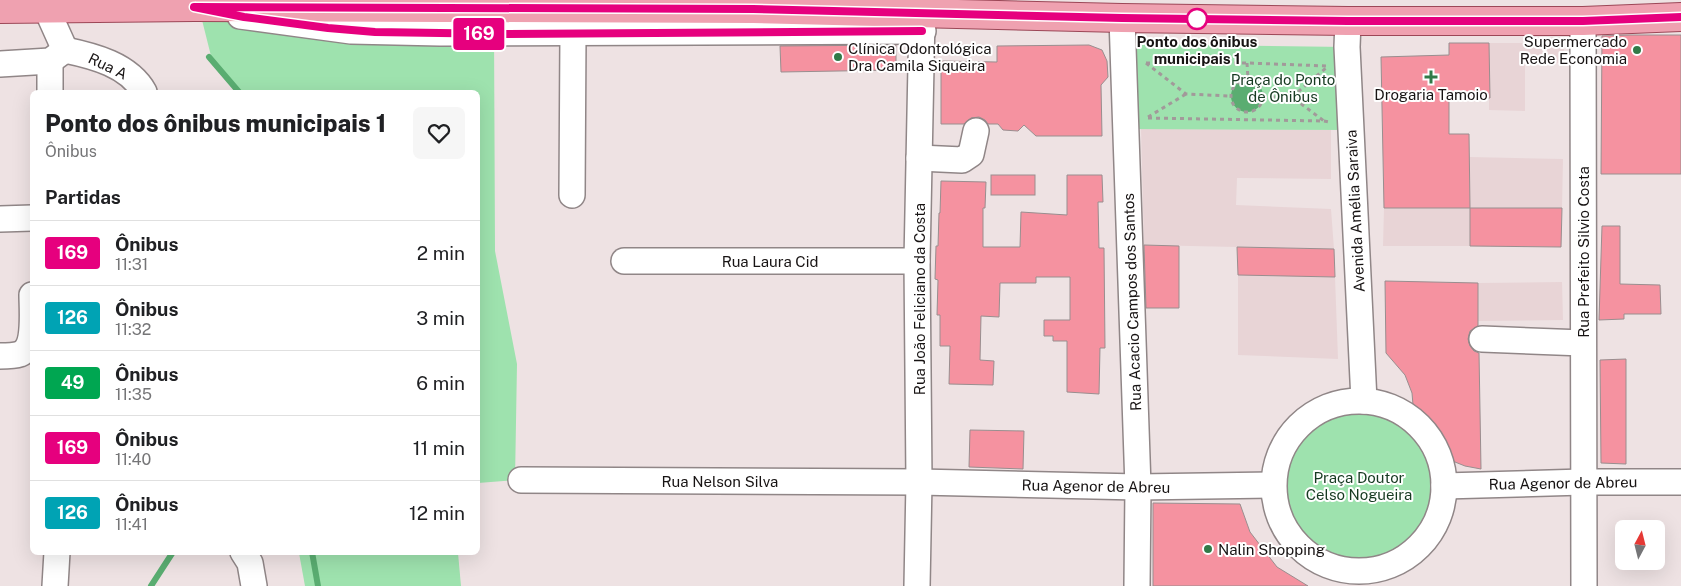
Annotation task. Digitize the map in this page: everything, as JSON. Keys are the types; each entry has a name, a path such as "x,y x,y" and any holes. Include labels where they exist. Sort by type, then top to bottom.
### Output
{"main road":[{"path":"0,9 47,5 753,9 922,22 1122,18 1348,21 1583,21 1681,17"}],"street":[{"path":"47,5 50,90"},
{"path":"194,7 244,17 351,31 440,34 573,34 922,22"},
{"name":"Rua Acacio Campos dos Santos","path":"1122,18 1137,123 1137,586"},
{"name":"Avenida Amélia Saraiva","path":"1348,21 1347,47 1364,401"},
{"name":"Rua Prefeito Silvio Costa","path":"1583,21 1584,586"},
{"name":"Rua João Feliciano da Costa","path":"917,586 920,482 917,261 922,22"},
{"path":"572,195 573,34"},
{"name":"Rua A","path":"0,64 50,58 93,56 129,74 142,90"},
{"path":"36,90 50,58"},
{"path":"920,158 962,160 971,154 976,131"},
{"path":"0,218 30,218"},
{"name":"Rua Laura Cid","path":"624,261 917,261"},
{"path":"1482,339 1583,343"},
{"path":"0,356 19,355 26,350 30,340"},
{"path":"1364,401 1392,407 1416,422 1434,445 1440,458 1444,486 1442,505 1436,523 1425,540 1411,553 1395,563 1357,578 1310,556 1298,545 1287,532 1280,517 1275,502 1274,485 1275,468 1281,452 1289,437 1300,424 1314,413 1330,406 1364,401"},
{"name":"Rua Nelson Silva","path":"521,480 920,482"},
{"name":"Rua Agenor de Abreu","path":"920,482 1138,487 1274,485"},
{"name":"Rua Agenor de Abreu","path":"1444,486 1583,482 1681,482"},
{"path":"55,586 57,555"},
{"path":"245,555 250,563 254,586"}],"path":[{"path":"1186,94 1146,63 1247,63 1329,66 1292,97"},
{"path":"1247,63 1248,79"},
{"path":"1248,79 1258,84 1263,97 1258,108 1248,112 1238,110 1231,101 1230,96 1234,86 1248,79"},
{"path":"1137,123 1186,94 1230,96"},
{"path":"1263,97 1292,97 1324,121"},
{"path":"1248,112 1248,120"},
{"path":"1137,123 1248,120 1324,121 1351,130"}],"shaded area":[{"path":"1489,43 1564,43 1564,63 1525,63 1525,111 1489,110"},
{"path":"1247,80 1259,84 1263,96 1259,108 1247,112 1235,108 1231,96 1235,84"},
{"path":"1141,128 1331,130 1331,179 1237,178 1236,205 1331,209 1334,249 1144,245"},
{"path":"1470,157 1563,159 1562,208 1470,208"},
{"path":"1384,208 1470,208 1470,246 1383,246"},
{"path":"1238,275 1335,277 1338,359 1238,355"},
{"path":"1562,282 1563,320 1478,321 1478,283"}],"green space":[{"path":"197,0 494,28 495,251 517,364 515,480 480,483 480,90 237,90 212,60"},
{"name":"Praça do Ponto de Ônibus","path":"1124,44 1347,47 1351,130 1126,129"},
{"name":"Praça Doutor Celso Nogueira","path":"1359,403 1383,407 1398,413 1423,434 1432,447 1438,462 1442,486 1438,510 1432,525 1411,550 1398,559 1383,565 1359,569 1335,565 1320,559 1295,538 1286,525 1280,510 1276,486 1280,462 1286,447 1307,422 1320,413 1335,407"},
{"path":"299,555 458,555 461,586 305,586"}],"building":[{"path":"1681,35 1681,174 1601,174 1602,36"},
{"path":"1449,43 1489,43 1490,98 1449,98 1449,134 1469,134 1470,208 1384,208 1381,57 1449,55"},
{"name":"Clínica Odontológica Dra Camila Siqueira","path":"896,45 896,70 781,72 780,46"},
{"path":"1089,45 1102,50 1107,61 1108,77 1101,85 1102,136 1036,136 1024,125 1018,131 1003,130 998,124 988,124 979,117 971,118 964,124 941,124 941,61 997,62 997,46"},
{"path":"991,175 1035,175 1035,195 991,195"},
{"path":"1067,175 1102,175 1103,202 1098,202 1099,248 1104,248 1105,348 1100,348 1099,394 1067,392 1067,341 1053,341 1053,336 1044,336 1044,320 1070,320 1070,277 1036,277 1036,283 1000,283 999,317 981,316 980,360 994,361 993,385 949,384 950,346 940,346 940,315 937,315 938,280 935,279 941,181 986,182 985,208 983,208 983,247 1020,247 1021,212 1067,215"},
{"path":"1470,208 1562,208 1561,247 1470,246"},
{"path":"1602,226 1620,226 1620,284 1660,285 1661,314 1624,314 1624,319 1599,320"},
{"path":"1144,245 1179,246 1179,308 1146,308"},
{"path":"1237,247 1334,249 1335,277 1238,275"},
{"path":"1385,281 1478,283 1478,326 1470,331 1468,339 1470,346 1479,353 1481,469 1455,462 1449,455 1445,443 1413,405 1412,393 1405,375 1386,353"},
{"path":"1626,359 1626,464 1601,463 1600,360"},
{"path":"970,430 1024,431 1023,469 969,467"},
{"name":"Nalin Shopping","path":"1153,503 1240,504 1250,532 1277,567 1308,586 1153,586"}],"waterway":[{"path":"209,57 237,90"},
{"path":"151,586 171,555"},
{"path":"313,555 318,586"}],"bus line":[{"name":"169","path":"922,31 505,34 375,32 351,31 244,17 194,7 753,9 1122,18 1348,21 1583,21 1681,17"}],"place":[{"name":"Ponto dos ônibus municipais 1","path":"1197,19"},
{"name":"Supermercado Rede Economia","path":"1637,50"},
{"name":"Clínica Odontológica Dra Camila Siqueira","path":"838,57"},
{"name":"Drogaria Tamoio","path":"1431,77"},
{"name":"Nalin Shopping","path":"1208,549"}]}
